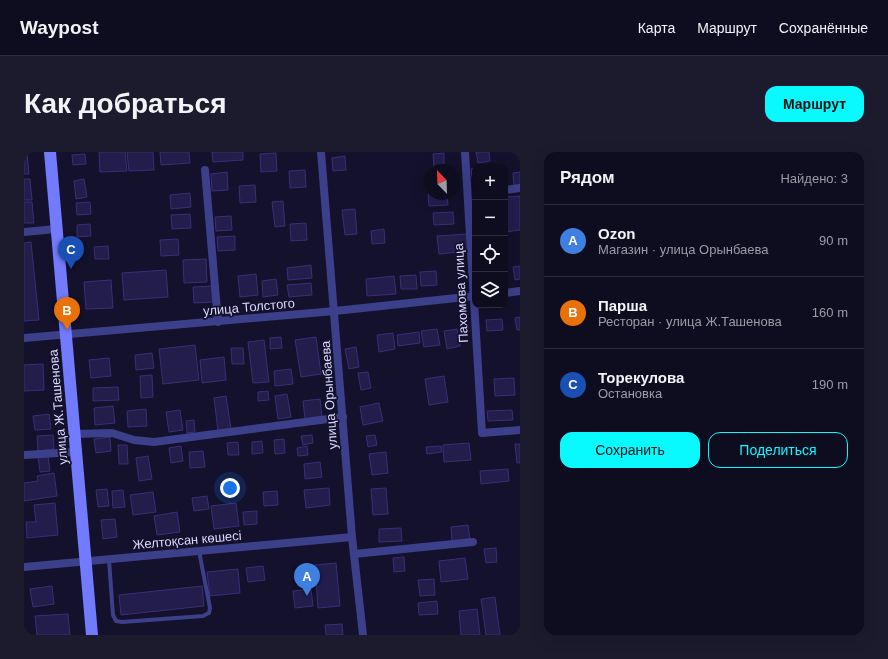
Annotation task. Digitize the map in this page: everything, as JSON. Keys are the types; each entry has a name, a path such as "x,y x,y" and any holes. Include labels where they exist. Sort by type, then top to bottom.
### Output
{"street":[{"name":"улица Ж.Ташенова","path":"50,152 92,635"},
{"name":"улица Орынбаева","path":"321,152 352,537 363,635"},
{"name":"Пахомова улица","path":"465,152 471,193 473,272"},
{"path":"206,170 218,322"},
{"path":"508,190 520,188"},
{"path":"24,232 56,229"},
{"path":"508,293 520,291"},
{"name":"улица Толстого","path":"24,338 218,322 472,296"},
{"name":"Пахомова улица","path":"475,308 482,432 520,430"},
{"path":"74,434 112,433 134,440 154,442 342,417"},
{"path":"24,455 76,452"},
{"name":"Желтоқсан көшесі","path":"24,567 352,537"},
{"path":"354,554 473,542"}],"lane":[{"path":"109,559 113,615 116,621 122,622 203,616 209,613 210,608 199,551"}],"building":[{"path":"24,152 27,152 29,174 24,174"},
{"path":"99,152 125,152 127,171 100,172"},
{"path":"127,152 153,152 154,170 129,171"},
{"path":"160,152 189,152 190,163 161,165"},
{"path":"212,152 243,152 243,160 213,162"},
{"path":"476,152 489,152 490,161 478,163"},
{"path":"276,153 277,171 261,172 260,154"},
{"path":"444,153 444,164 434,164 433,154"},
{"path":"85,154 86,164 73,165 72,155"},
{"path":"345,156 346,170 333,171 332,158"},
{"path":"305,170 306,187 290,188 289,171"},
{"path":"227,172 228,190 212,191 211,174"},
{"path":"520,172 520,186 514,187 513,173"},
{"path":"24,179 30,179 32,200 24,200"},
{"path":"84,179 87,197 76,199 74,181"},
{"path":"255,185 256,202 240,203 239,186"},
{"path":"190,193 191,207 171,209 170,195"},
{"path":"520,196 520,230 508,232 508,197"},
{"path":"428,200 448,200 448,205 429,206"},
{"path":"283,201 285,226 275,227 272,202"},
{"path":"24,202 32,202 34,223 24,223"},
{"path":"90,202 91,214 77,215 76,203"},
{"path":"355,209 357,234 345,235 342,210"},
{"path":"453,212 454,224 434,225 433,213"},
{"path":"190,214 191,228 172,229 171,215"},
{"path":"231,216 232,230 216,231 215,217"},
{"path":"306,223 307,240 291,241 290,224"},
{"path":"90,224 91,236 77,237 77,225"},
{"path":"384,229 385,243 372,244 371,231"},
{"path":"467,234 469,251 439,254 437,236"},
{"path":"235,236 235,250 218,251 217,237"},
{"path":"178,239 179,255 161,256 160,240"},
{"path":"31,242 39,320 24,321 24,243"},
{"path":"108,246 109,259 95,259 94,247"},
{"path":"206,259 207,282 184,283 183,260"},
{"path":"311,265 312,278 288,280 287,268"},
{"path":"520,266 520,279 515,280 513,267"},
{"path":"166,270 168,297 124,300 122,273"},
{"path":"436,271 437,285 421,286 420,272"},
{"path":"256,274 258,295 240,297 238,276"},
{"path":"416,275 417,289 401,289 400,276"},
{"path":"394,276 396,294 367,296 366,279"},
{"path":"276,279 278,295 263,297 262,281"},
{"path":"111,280 113,308 86,309 84,282"},
{"path":"311,283 312,295 289,297 287,285"},
{"path":"212,286 213,302 194,303 193,287"},
{"path":"520,317 520,330 517,330 515,318"},
{"path":"502,319 503,330 487,331 486,320"},
{"path":"437,329 440,345 424,347 421,331"},
{"path":"457,329 460,346 447,349 444,331"},
{"path":"419,332 420,343 398,346 397,335"},
{"path":"393,333 395,349 379,352 377,335"},
{"path":"281,337 282,348 270,349 270,338"},
{"path":"316,337 321,374 301,377 295,340"},
{"path":"264,340 269,382 253,383 248,342"},
{"path":"195,345 199,380 163,384 159,349"},
{"path":"356,347 359,367 349,369 345,349"},
{"path":"231,348 243,348 244,364 232,364"},
{"path":"152,353 154,368 136,370 135,355"},
{"path":"224,357 226,380 202,383 200,360"},
{"path":"109,358 111,376 91,378 89,360"},
{"path":"43,364 44,390 24,391 24,365"},
{"path":"291,369 293,384 275,386 274,371"},
{"path":"368,372 371,388 361,390 358,373"},
{"path":"152,375 153,397 141,398 140,376"},
{"path":"444,376 448,402 429,405 425,379"},
{"path":"514,378 515,395 495,396 494,379"},
{"path":"118,387 119,400 93,401 93,388"},
{"path":"268,391 269,400 258,401 258,392"},
{"path":"287,394 291,417 278,419 275,396"},
{"path":"226,396 231,429 218,431 214,398"},
{"path":"320,399 322,417 305,419 303,401"},
{"path":"379,403 383,421 363,425 360,407"},
{"path":"113,406 115,423 95,425 94,408"},
{"path":"146,409 147,426 128,427 127,411"},
{"path":"180,410 183,430 169,432 166,412"},
{"path":"512,410 513,420 488,421 487,411"},
{"path":"49,414 51,429 35,430 33,416"},
{"path":"194,420 195,432 187,433 186,421"},
{"path":"53,435 54,449 38,451 37,436"},
{"path":"312,435 313,443 303,445 301,436"},
{"path":"375,435 377,445 368,447 366,436"},
{"path":"110,437 111,451 96,453 94,439"},
{"path":"284,439 285,453 275,454 274,440"},
{"path":"262,441 263,453 252,454 252,442"},
{"path":"238,442 239,455 228,455 227,443"},
{"path":"469,443 471,460 444,462 443,445"},
{"path":"515,444 520,444 520,463 517,463"},
{"path":"118,445 127,445 128,464 119,464"},
{"path":"181,446 183,461 171,463 169,448"},
{"path":"307,446 308,455 298,456 297,448"},
{"path":"441,446 442,452 427,454 426,447"},
{"path":"203,451 205,467 190,468 189,452"},
{"path":"386,452 388,473 372,475 369,454"},
{"path":"48,456 50,471 40,472 38,457"},
{"path":"148,456 152,479 139,481 136,458"},
{"path":"320,462 322,477 305,479 304,464"},
{"path":"508,469 509,481 481,484 480,471"},
{"path":"54,473 57,496 24,501 24,483 38,481 37,476"},
{"path":"329,488 330,505 306,508 304,490"},
{"path":"386,488 388,514 373,515 371,489"},
{"path":"107,489 109,506 98,507 96,490"},
{"path":"123,490 125,507 113,508 112,491"},
{"path":"277,491 278,505 264,506 263,492"},
{"path":"153,492 156,512 133,515 130,495"},
{"path":"207,496 209,509 194,511 192,498"},
{"path":"55,503 58,535 27,538 26,522 36,522 34,505"},
{"path":"236,503 239,526 214,529 211,506"},
{"path":"257,511 257,524 244,525 243,512"},
{"path":"177,512 180,532 157,535 154,516"},
{"path":"115,519 117,537 103,539 101,520"},
{"path":"468,525 470,540 452,542 451,527"},
{"path":"401,528 402,541 379,542 379,529"},
{"path":"496,548 497,562 486,563 484,549"},
{"path":"404,557 405,571 394,572 393,558"},
{"path":"465,558 468,579 441,582 439,561"},
{"path":"336,563 340,606 318,608 315,565"},
{"path":"263,566 265,580 248,582 246,568"},
{"path":"238,569 240,593 210,596 207,572"},
{"path":"434,579 435,595 420,596 418,580"},
{"path":"52,586 54,604 33,607 30,589"},
{"path":"202,586 204,606 121,615 119,595"},
{"path":"311,589 313,606 295,608 293,591"},
{"path":"495,597 500,635 486,635 481,599"},
{"path":"437,601 438,614 419,615 418,603"},
{"path":"477,609 480,635 461,635 459,611"},
{"path":"68,614 70,635 37,635 35,616"},
{"path":"342,624 343,635 326,635 325,625"}],"place":[{"name":"Торекулова","path":"71,269"},
{"name":"Парша","path":"67,330"},
{"name":"Ozon","path":"307,596"}]}
